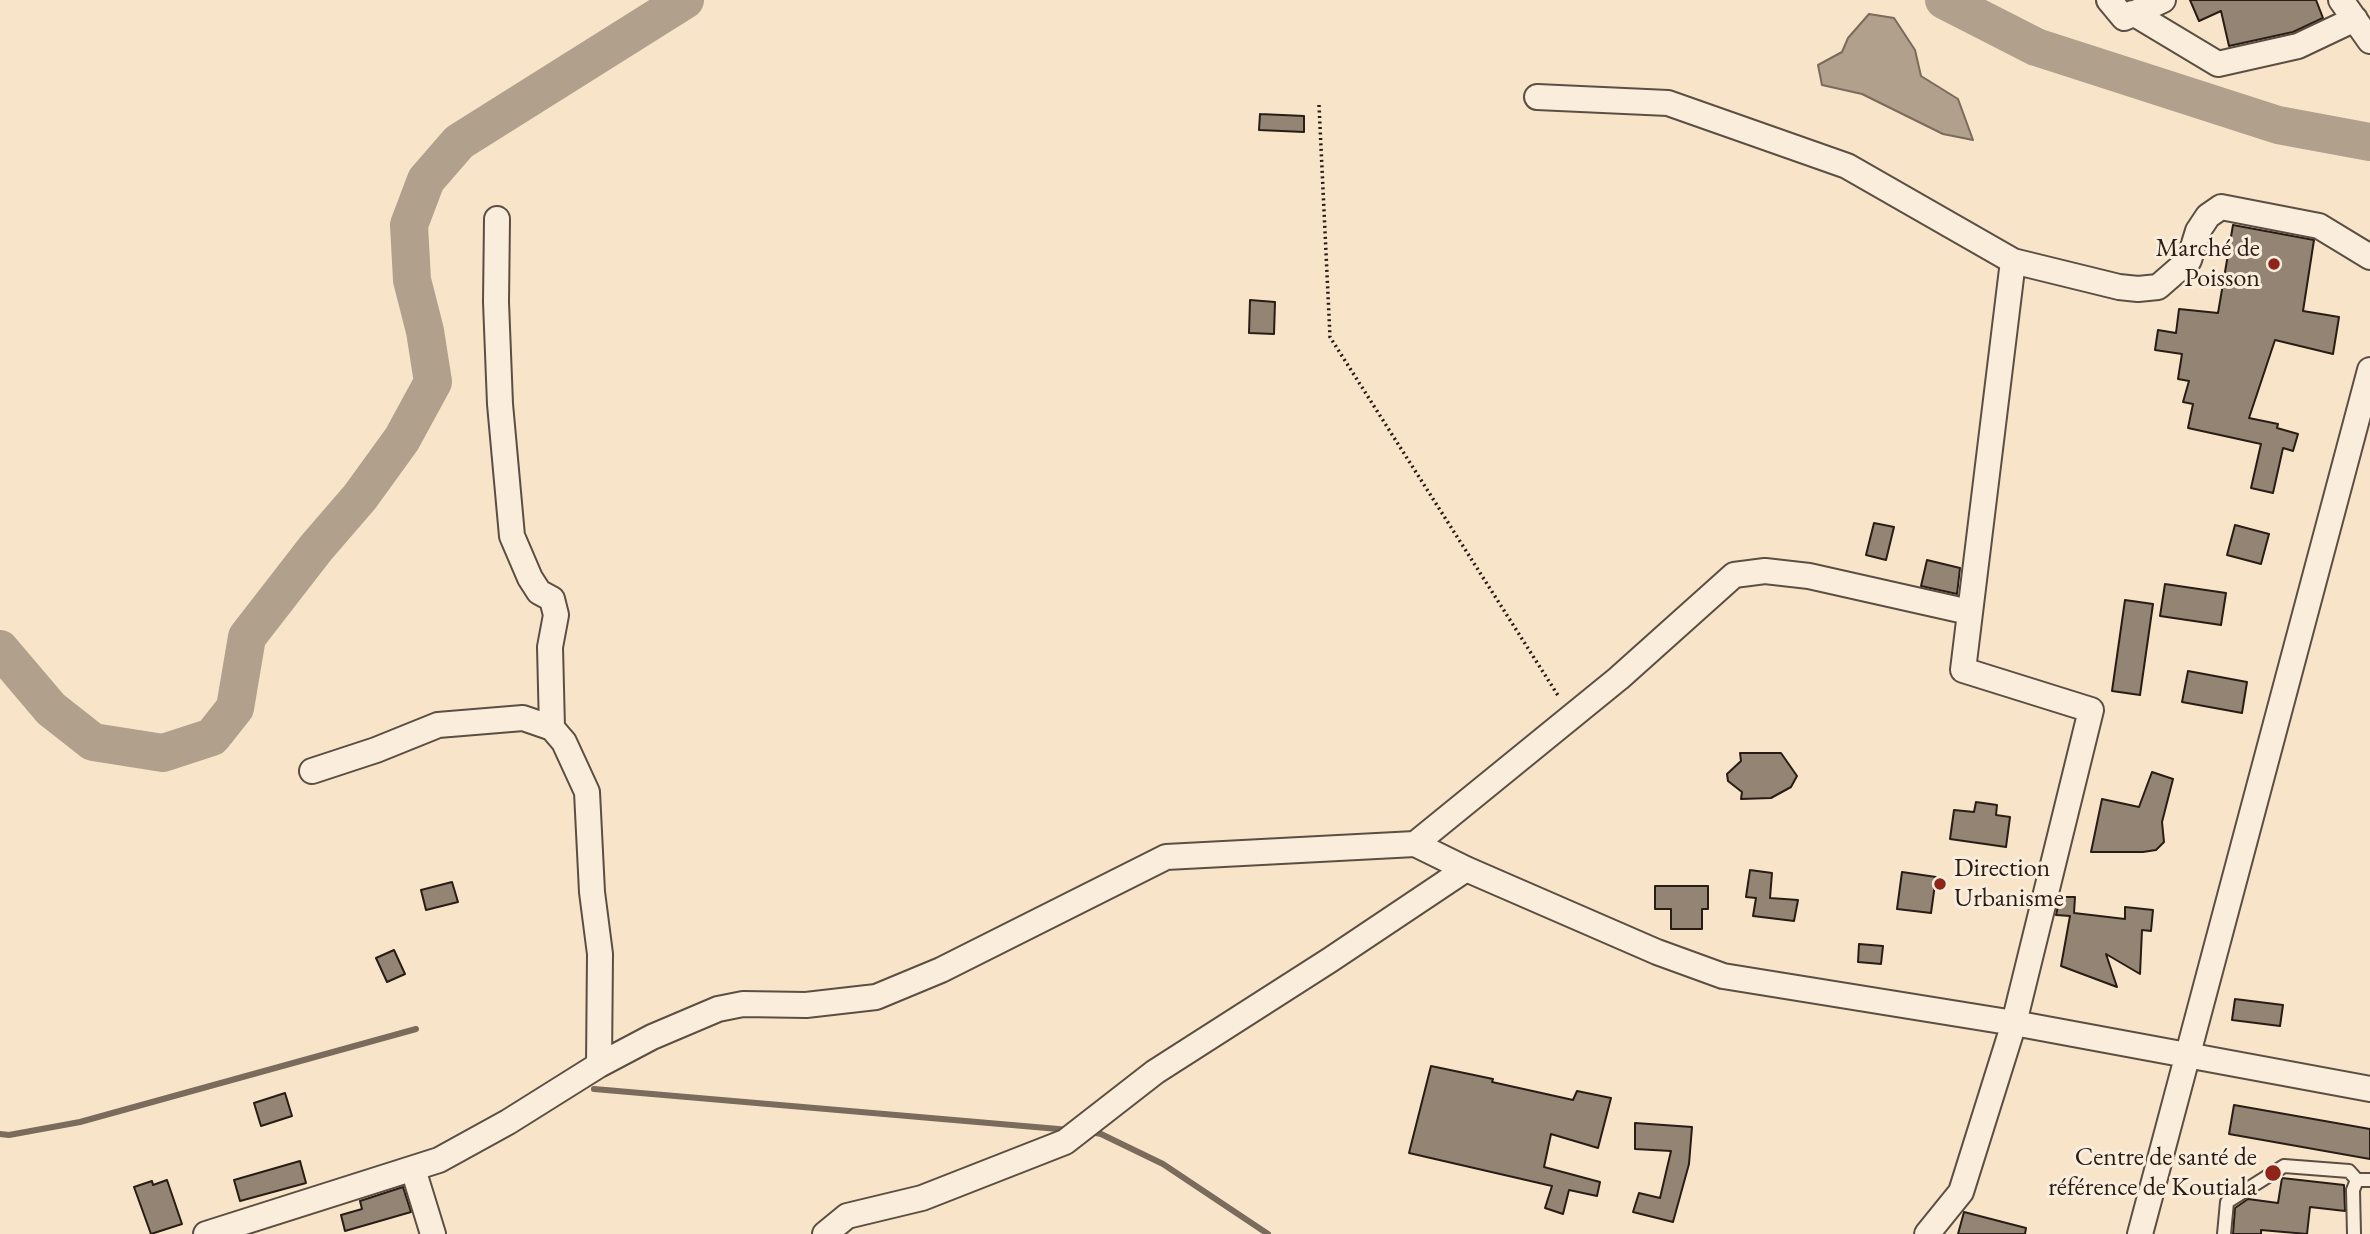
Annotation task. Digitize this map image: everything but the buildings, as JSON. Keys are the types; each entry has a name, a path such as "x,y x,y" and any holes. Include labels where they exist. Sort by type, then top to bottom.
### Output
{"street":[{"path":"2109,0 2124,18 2162,0"},
{"path":"2133,13 2218,64 2298,46 2353,7 2370,41"},
{"path":"1537,97 1668,103 1847,166 2014,261 2119,287 2158,287 2189,260 2198,231 2208,216 2221,207 2319,226 2370,257"},
{"path":"497,219 499,404 512,536 530,578 539,592 552,599 556,615 550,647 552,728"},
{"path":"1927,1234 1961,1192 2014,1023 2091,710 1963,670 2014,261"},
{"path":"2140,1234 2369,376"},
{"path":"1415,844 1619,678 1734,575 1765,571 1809,576 1969,612"},
{"path":"312,771 376,750 438,725 523,718 552,728 564,742 587,792 592,892 600,954 599,1065"},
{"path":"206,1234 439,1160 599,1065 652,1037 718,1009 743,1004 806,1005 876,997 941,970 1166,857 1415,844 1657,952 1723,976 2014,1023 2370,1089"},
{"path":"825,1234 847,1216 922,1198 1065,1142 1155,1072 1466,869"},
{"path":"413,1169 433,1234"}],"lane":[{"path":"2224,1234 2227,1202 2284,1166 2349,1171 2364,1180 2353,1190 2354,1234"}],"path":[{"path":"1319,105 1330,337 1571,717"}],"shaded area":[{"path":"1869,14 1894,18 1915,50 1921,76 1958,99 1973,140 1943,134 1862,94 1822,85 1818,65 1842,52 1848,38"}],"waterway":[{"path":"0,649 51,709 93,742 163,753 212,737 235,708 247,637 316,548 360,497 402,439 433,382 425,331 412,280 409,225 426,180 459,142 685,0"},
{"path":"1944,0 2036,47 2278,125 2370,142"},
{"path":"0,1134 9,1135 80,1122 416,1029"},
{"path":"594,1089 1070,1130"},
{"path":"1091,1132 1101,1134 1163,1164 1268,1234"}],"place":[{"name":"Marché de Poisson","path":"2274,264"},
{"name":"Direction Urbanisme","path":"1940,884"},
{"name":"Centre de santé de référence de Koutiala","path":"2273,1173"}]}
